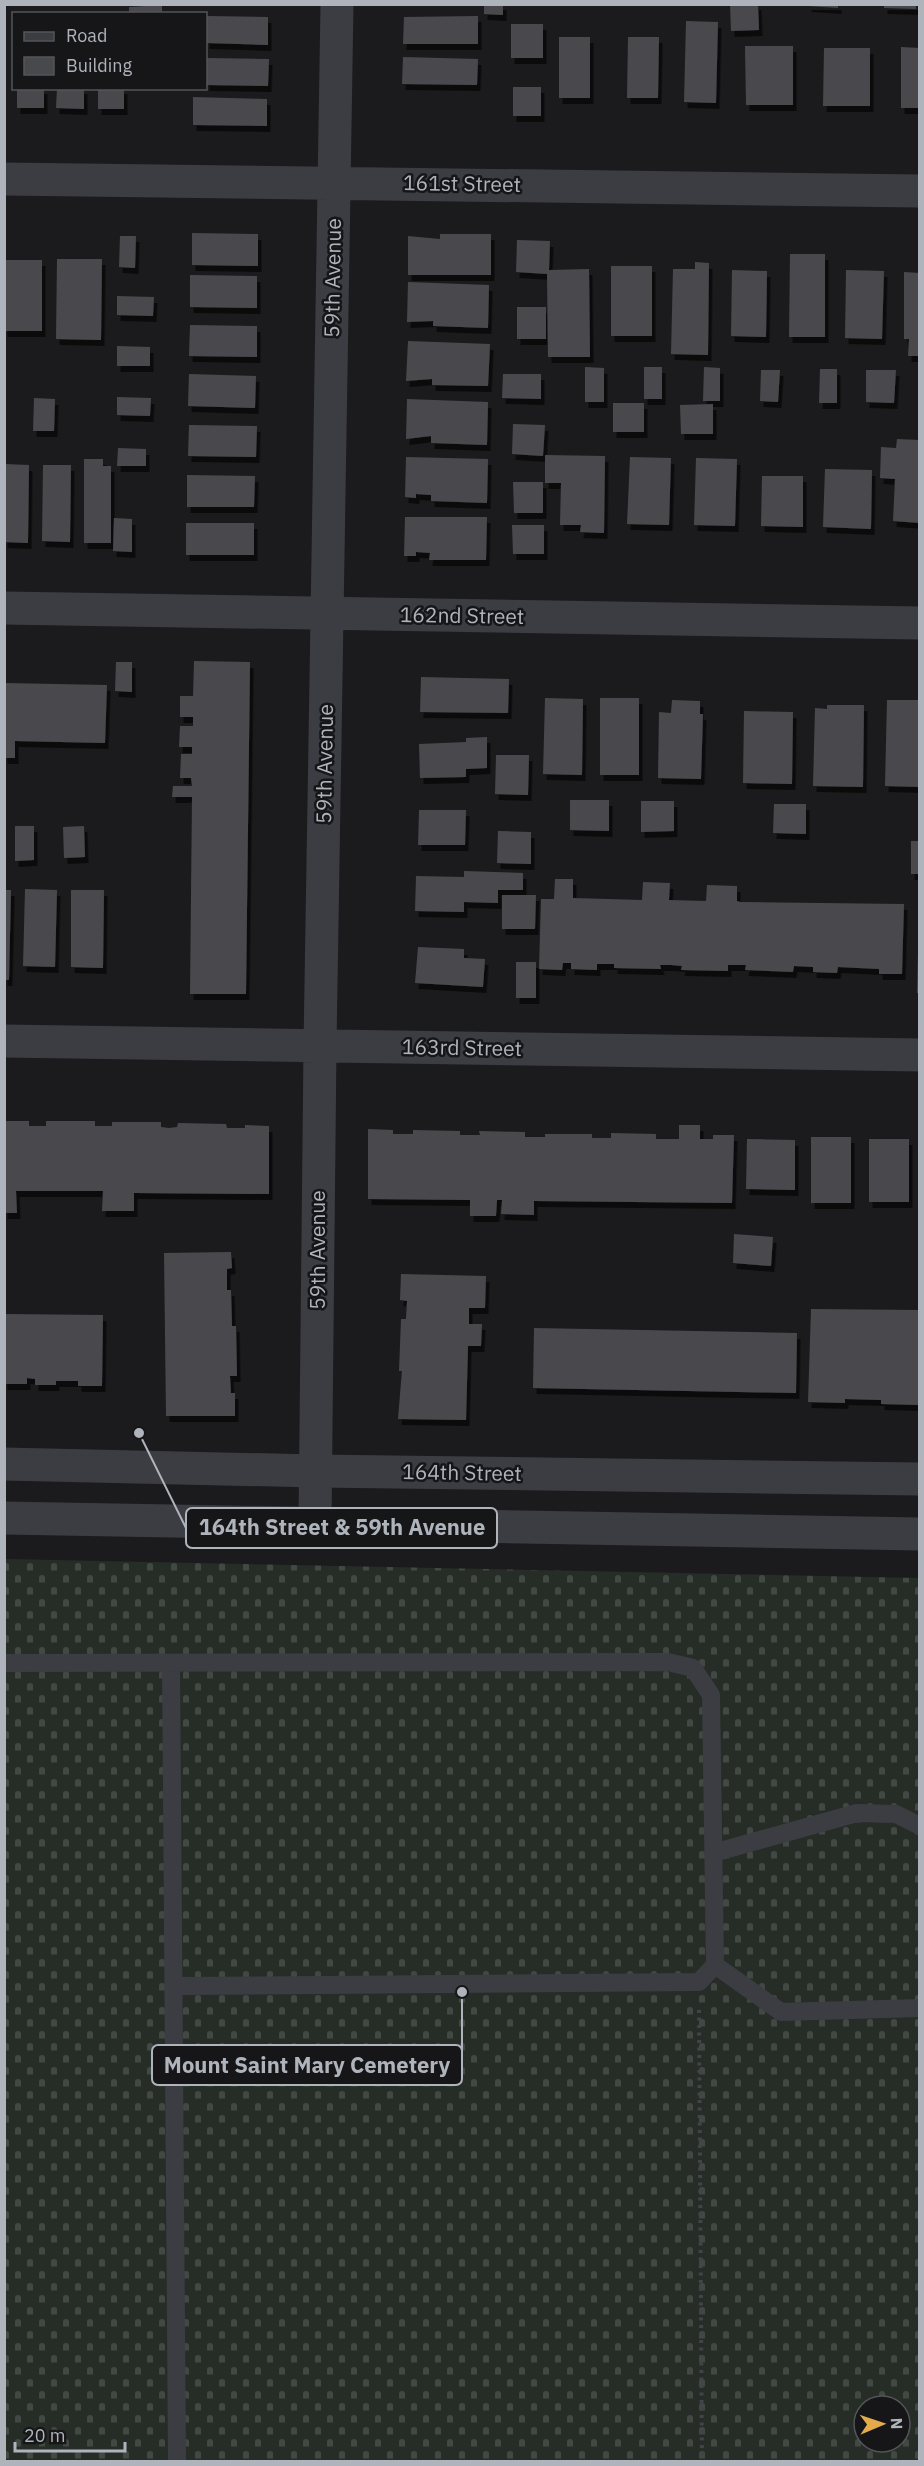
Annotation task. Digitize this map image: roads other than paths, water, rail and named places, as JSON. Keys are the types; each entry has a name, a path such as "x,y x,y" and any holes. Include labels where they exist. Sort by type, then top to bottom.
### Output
{"street":[{"name":"59th Avenue","path":"315,1523 320,1046 337,4"},
{"name":"161st Street","path":"4,179 920,191"},
{"name":"162nd Street","path":"4,608 920,623"},
{"name":"163rd Street","path":"4,1041 920,1055"},
{"name":"164th Street","path":"4,1464 316,1471 920,1479"},
{"path":"4,1518 920,1534"}],"lane":[{"path":"4,1663 668,1662 693,1668 711,1695 715,1965 699,1982 175,1986"},
{"path":"171,1663 177,2462"},
{"path":"713,1853 857,1813 896,1814 920,1826"},
{"path":"715,1965 781,2012 920,2008"}],"place":[{"name":"164th Street & 59th Avenue","path":"139,1433"},
{"name":"Mount Saint Mary Cemetery","path":"462,1992"}]}
